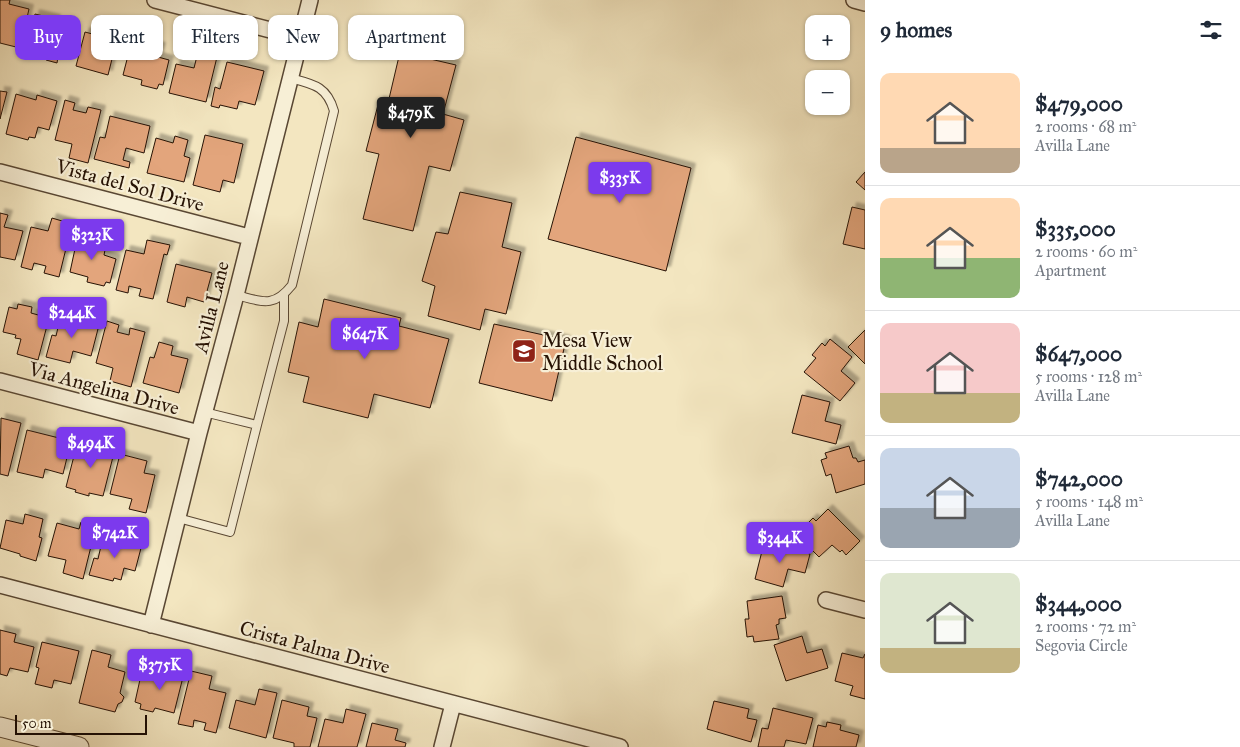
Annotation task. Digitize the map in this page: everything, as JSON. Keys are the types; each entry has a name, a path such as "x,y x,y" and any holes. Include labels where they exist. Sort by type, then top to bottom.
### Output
{"street":[{"path":"154,0 268,29"},
{"name":"Avilla Lane","path":"306,15 310,0"},
{"path":"854,0 865,3"},
{"name":"Avilla Lane","path":"151,625 198,433 236,295 249,237 295,60"},
{"name":"Vista del Sol Drive","path":"0,172 249,237"},
{"name":"Via Angelina Drive","path":"0,381 198,433"},
{"name":"Crista Palma Drive","path":"0,586 620,747"},
{"path":"826,600 865,610"},
{"path":"442,747 453,704"},
{"path":"0,727 79,747"}],"lane":[{"path":"236,295 265,302 275,300 284,295 292,285 334,111 325,90 290,78"},
{"path":"178,518 230,532 284,321 284,295"},
{"path":"204,412 257,425"}],"building":[{"path":"0,0 10,0 9,4 29,9 28,15 15,15 15,47 0,43"},
{"path":"85,32 91,34 91,60 112,60 108,75 76,66 78,60 81,60 81,47"},
{"path":"163,58 169,60 163,85 159,84 157,89 141,85 142,80 123,75 127,60 163,60"},
{"path":"46,60 58,60 57,63"},
{"path":"196,60 216,60 206,102 169,93 176,64 194,68"},
{"path":"398,60 434,60 456,65 443,114 464,120 450,171 429,166 413,231 363,219 379,154 366,151 379,101 388,103"},
{"path":"227,62 264,71 255,105 239,101 237,109 220,105 219,108 211,106 215,87 220,89"},
{"path":"0,91 7,92 0,119"},
{"path":"16,94 36,100 37,95 57,101 49,130 38,127 35,138 29,137 28,140 6,134"},
{"path":"65,100 75,103 73,110 86,113 88,107 101,110 88,163 69,158 72,144 55,140"},
{"path":"110,116 150,126 144,153 126,148 123,160 130,162 129,168 94,159 100,137 105,138"},
{"path":"205,135 243,144 234,183 223,180 220,192 193,185"},
{"path":"175,136 188,140 184,156 190,158 184,182 147,173 156,138 173,143"},
{"path":"576,137 691,168 666,271 548,239"},
{"path":"865,172 865,190 856,182"},
{"path":"460,192 512,203 502,247 521,252 506,314 485,309 480,330 428,316 435,286 422,281 436,232 448,234"},
{"path":"852,207 865,210 865,249 843,244"},
{"path":"0,213 8,215 4,227 23,231 15,260 0,257"},
{"path":"52,218 72,224 59,277 44,273 46,266 34,263 32,270 21,267 31,227 48,231"},
{"path":"78,235 101,240 100,244 106,245 104,255 116,259 110,283 106,282 104,286 87,282 88,277 70,272"},
{"path":"147,240 170,245 167,255 164,254 153,299 139,296 141,289 129,286 128,293 116,290 126,250 144,254"},
{"path":"176,264 212,273 204,302 187,297 185,307 167,302"},
{"path":"324,299 401,318 399,326 449,339 430,408 374,394 368,418 303,402 309,377 288,372 299,322 318,327"},
{"path":"18,304 32,307 31,313 49,318 38,360 17,354 21,339 15,338 16,335 3,332 9,307 17,309"},
{"path":"61,315 99,325 91,356 73,351 70,363 46,357 52,335 56,336"},
{"path":"107,321 119,325 117,332 129,335 130,328 145,332 131,387 110,381 113,368 96,363"},
{"path":"494,324 566,340 552,401 479,383"},
{"path":"865,330 865,364 848,347"},
{"path":"830,339 852,357 841,371 855,383 840,401 804,372 816,358 812,355 822,343 825,346"},
{"path":"159,342 173,346 171,355 188,359 179,393 143,383 150,357 154,358"},
{"path":"802,395 830,402 825,421 841,425 836,444 792,433"},
{"path":"1,418 21,423 8,476 0,474"},
{"path":"27,430 71,441 63,474 45,469 43,478 17,472"},
{"path":"95,440 116,445 103,496 89,493 89,496 66,487 76,448 92,452"},
{"path":"849,446 853,458 856,458 858,462 865,460 865,484 836,493 831,474 826,476 821,460 827,458 825,453"},
{"path":"120,454 147,461 144,473 155,475 146,513 129,509 132,499 110,494"},
{"path":"828,509 860,541 846,555 842,550 840,552 832,545 819,557 800,538 805,533 801,530 813,518 816,521"},
{"path":"25,514 43,519 39,537 42,538 36,561 0,548 6,520 23,524"},
{"path":"81,522 96,526 83,579 63,573 66,560 48,556 57,523 79,529"},
{"path":"103,537 118,542 120,537 136,541 135,546 141,548 135,571 124,568 121,580 114,578 113,581 89,575 94,558 98,559"},
{"path":"764,543 810,554 805,573 788,569 783,587 755,579"},
{"path":"782,596 786,618 779,619 779,624 776,625 779,639 754,642 753,636 747,637 745,619 749,619 747,601"},
{"path":"0,630 16,634 14,642 34,647 28,672 10,668 7,676 0,674"},
{"path":"802,636 807,653 822,649 828,668 786,681 774,645"},
{"path":"42,642 79,651 71,684 54,680 52,688 35,684 39,668 36,667"},
{"path":"92,650 111,655 108,667 125,672 120,693 124,697 122,702 118,704 115,712 79,703"},
{"path":"842,653 863,658 865,654 865,699 850,695 853,686 835,681"},
{"path":"167,665 183,669 181,677 183,677 174,713 155,708 153,712 140,709 141,704 135,702 141,675 160,680 162,671 166,672"},
{"path":"191,671 212,676 209,689 226,693 216,733 204,730 206,723 194,720 193,727 178,724"},
{"path":"259,689 277,693 266,738 229,728 236,700 255,705"},
{"path":"282,700 309,707 307,716 317,718 310,747 294,747 294,743 273,738"},
{"path":"714,701 749,709 747,718 757,720 751,742 707,729"},
{"path":"773,708 813,718 806,744 786,740 784,747 758,747 762,728 768,729"},
{"path":"346,709 366,714 357,747 318,747 325,719 343,723"},
{"path":"827,722 841,725 840,730 859,735 856,747 813,747 818,725 826,727"},
{"path":"372,723 398,729 395,740 406,743 405,747 366,747"}],"place":[{"name":"Mesa View Middle School","path":"524,351"}]}
